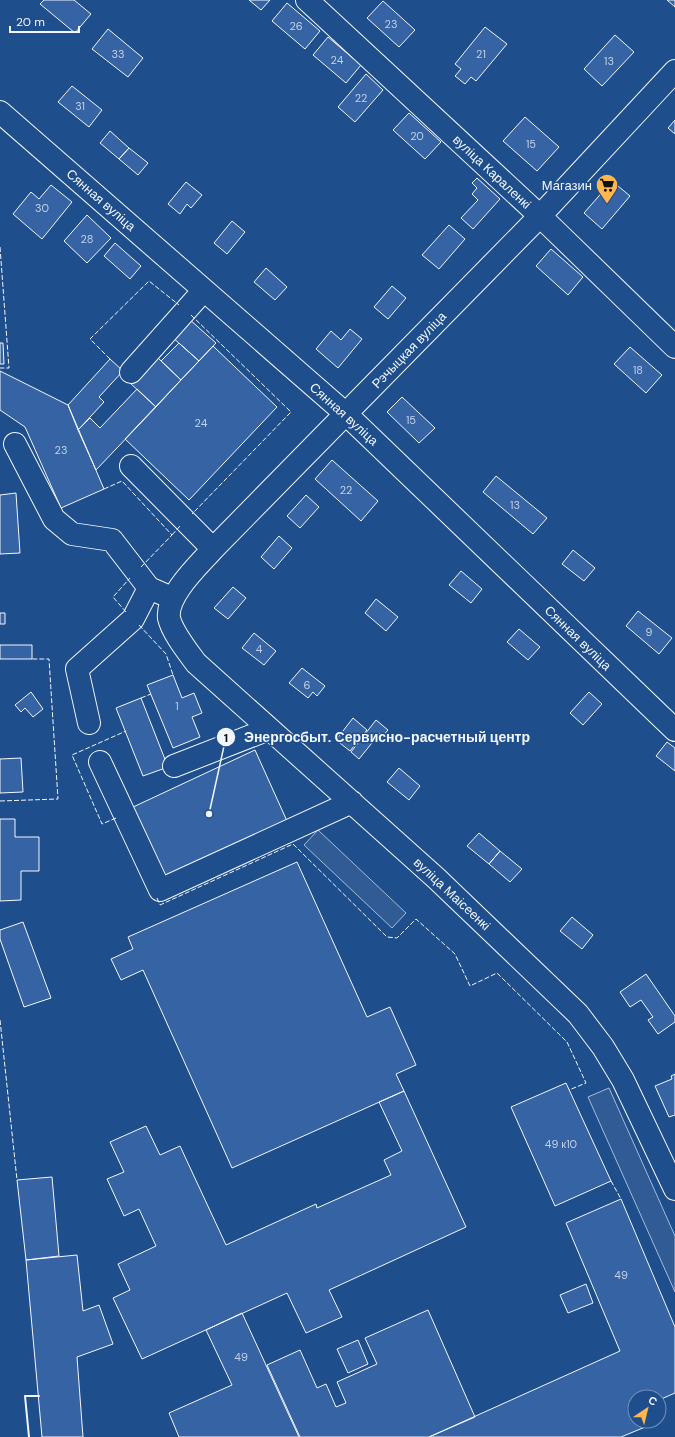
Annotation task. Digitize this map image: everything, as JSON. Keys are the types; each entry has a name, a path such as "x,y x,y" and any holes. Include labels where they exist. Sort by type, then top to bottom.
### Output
{"street":[{"name":"вуліца Караленкі","path":"307,0 540,216 675,347"},
{"name":"Рэчыцкая вуліца","path":"179,640 169,618 172,598 213,549 540,216 675,71"},
{"name":"Сянная вуліца","path":"0,112 346,414 675,730"},
{"path":"131,372 204,290"},
{"path":"15,444 54,519 72,534 112,540 148,588 172,598"},
{"path":"131,466 213,549"},
{"path":"89,723 77,669 133,619 148,588"},
{"name":"вуліца Маісеенкі","path":"179,640 196,663 436,878 578,1014 603,1047 623,1080 675,1189"},
{"path":"174,766 269,729"},
{"path":"100,762 160,890 352,802"}],"shaded area":[{"path":"318,830 406,913 392,928 304,845"},
{"path":"609,1088 675,1236 675,1292 588,1097"}],"building":[{"path":"44,0 74,0 91,14 75,33 40,4"},
{"path":"249,0 270,0 261,10"},
{"path":"667,0 675,0 675,7"},
{"path":"383,1 415,30 399,47 367,18"},
{"path":"287,3 320,31 305,49 272,21"},
{"path":"485,27 507,44 476,81 471,77 465,84 455,76 461,69 455,64"},
{"path":"108,29 143,58 128,77 92,49"},
{"path":"615,35 634,52 602,86 584,69"},
{"path":"328,37 361,65 346,83 313,55"},
{"path":"366,74 383,90 355,122 338,107"},
{"path":"72,86 102,110 89,127 58,102"},
{"path":"409,113 441,142 425,159 393,130"},
{"path":"525,117 559,147 537,171 503,141"},
{"path":"675,120 675,134 668,128"},
{"path":"110,131 129,148 119,159 100,143"},
{"path":"129,148 148,163 138,175 119,159"},
{"path":"477,178 500,199 473,229 461,218 478,200 472,194 477,188 472,183"},
{"name":"Магазин","path":"612,181 630,196 602,229 584,213"},
{"path":"186,182 202,195 191,208 187,204 180,214 168,204"},
{"path":"51,185 72,202 42,239 13,214 31,192 39,199"},
{"path":"87,215 111,238 87,263 64,241"},
{"path":"232,221 245,232 227,254 214,243"},
{"path":"449,225 465,239 439,269 422,255"},
{"path":"115,243 141,266 130,279 104,256"},
{"path":"551,249 583,277 568,295 536,266"},
{"path":"266,268 287,287 275,300 254,282"},
{"path":"392,286 406,298 388,319 374,307"},
{"path":"189,319 216,343 199,361 172,337"},
{"path":"350,329 362,339 338,368 316,349 331,331 341,340"},
{"path":"0,343 3,343 4,364 0,364"},
{"path":"179,343 199,361 181,380 161,361"},
{"path":"213,346 277,407 189,500 125,439"},
{"path":"630,347 662,375 646,393 614,364"},
{"path":"156,356 181,380 156,407 130,383"},
{"path":"110,359 123,371 99,397 104,402 78,430 68,405"},
{"path":"0,371 68,405 104,489 61,508 25,427 0,410"},
{"path":"137,389 156,407 96,470 78,430 90,418 100,428"},
{"path":"402,397 435,428 419,443 387,412"},
{"path":"332,460 378,501 361,521 315,479"},
{"path":"496,476 547,518 533,534 483,492"},
{"path":"16,493 20,553 0,554 0,495"},
{"path":"306,495 319,507 300,528 287,516"},
{"path":"279,536 292,548 274,569 261,557"},
{"path":"573,550 595,568 584,581 562,564"},
{"path":"461,571 482,589 471,603 449,585"},
{"path":"233,587 246,598 228,619 214,608"},
{"path":"376,599 398,617 386,631 365,613"},
{"path":"638,611 672,638 659,654 626,626"},
{"path":"0,613 5,613 5,624 0,624"},
{"path":"519,629 540,647 528,660 507,642"},
{"path":"254,633 276,651 264,665 242,648"},
{"path":"0,645 32,645 32,659 0,659"},
{"path":"302,668 325,686 317,696 313,692 308,698 289,683"},
{"path":"173,675 182,698 194,693 202,713 192,717 200,737 173,748 147,685"},
{"path":"31,692 43,709 33,717 25,708 21,712 15,705"},
{"path":"589,692 602,704 583,725 570,713"},
{"path":"141,698 168,767 143,776 116,708"},
{"path":"353,718 367,730 350,751 336,740"},
{"path":"376,720 388,730 383,736 380,733 359,759 351,752"},
{"path":"667,742 675,748 675,771 656,756"},
{"path":"255,750 287,821 164,878 131,808"},
{"path":"21,758 23,792 0,793 0,759"},
{"path":"399,768 420,786 409,800 387,782"},
{"path":"0,819 15,819 15,837 39,837 39,871 21,871 21,900 0,901"},
{"path":"479,833 500,851 489,864 467,846"},
{"path":"500,851 522,869 510,882 489,864"},
{"path":"297,862 367,1017 390,1007 416,1065 396,1074 404,1091 232,1168 143,970 121,980 111,959 133,949 128,937"},
{"path":"572,917 593,935 582,949 560,931"},
{"path":"23,922 51,998 24,1007 0,939 0,930"},
{"path":"646,974 675,1016 675,1022 658,1034 648,1020 653,1017 641,1000 630,1007 620,992"},
{"path":"675,1074 675,1115 669,1117 655,1086 672,1079 671,1076"},
{"path":"566,1083 611,1181 555,1206 511,1107"},
{"path":"404,1091 466,1227 329,1290 342,1317 306,1333 287,1293 142,1359 113,1298 130,1290 118,1264 156,1246 139,1209 124,1216 107,1179 124,1172 110,1142 146,1126 160,1155 180,1146 226,1245 316,1204 317,1208 391,1175 384,1160 402,1151 379,1102"},
{"path":"52,1177 59,1256 26,1260 17,1180"},
{"path":"621,1199 675,1327 675,1393 667,1396 667,1389 627,1389 627,1429 640,1429 621,1437 429,1437 620,1351 566,1223"},
{"path":"77,1255 83,1311 99,1305 113,1344 77,1357 83,1437 42,1437 26,1260"},
{"path":"586,1284 593,1303 568,1313 560,1295"},
{"path":"428,1310 475,1417 429,1437 300,1437 267,1365 300,1350 317,1388 326,1384 336,1407 346,1403 337,1382 377,1364 365,1338"},
{"path":"242,1313 299,1437 179,1437 169,1413 232,1385 206,1330"},
{"path":"358,1340 368,1364 348,1373 337,1349"}],"fence":[{"path":"0,247 9,368 0,368"},
{"path":"110,359 90,339 149,281 179,305"},
{"path":"191,315 291,412 192,514"},
{"path":"104,489 122,481 172,535 141,567"},
{"path":"172,535 180,526"},
{"path":"126,612 113,597 130,578"},
{"path":"139,625 166,654 173,675"},
{"path":"0,801 58,799 49,659 31,659"},
{"path":"141,698 151,694"},
{"path":"116,818 102,824 72,755 126,731"},
{"path":"157,898 160,905 293,844 387,937 397,938 416,919 455,954 470,986 497,973 567,1042 586,1083 569,1090"},
{"path":"0,1020 17,1180"},
{"path":"611,1181 621,1199"}],"wall":[{"path":"29,1437 25,1396 39,1396"}],"place":[{"name":"Магазин","path":"607,204"},
{"name":"Энергосбыт. Сервисно-расчетный центр","path":"209,814"}]}
